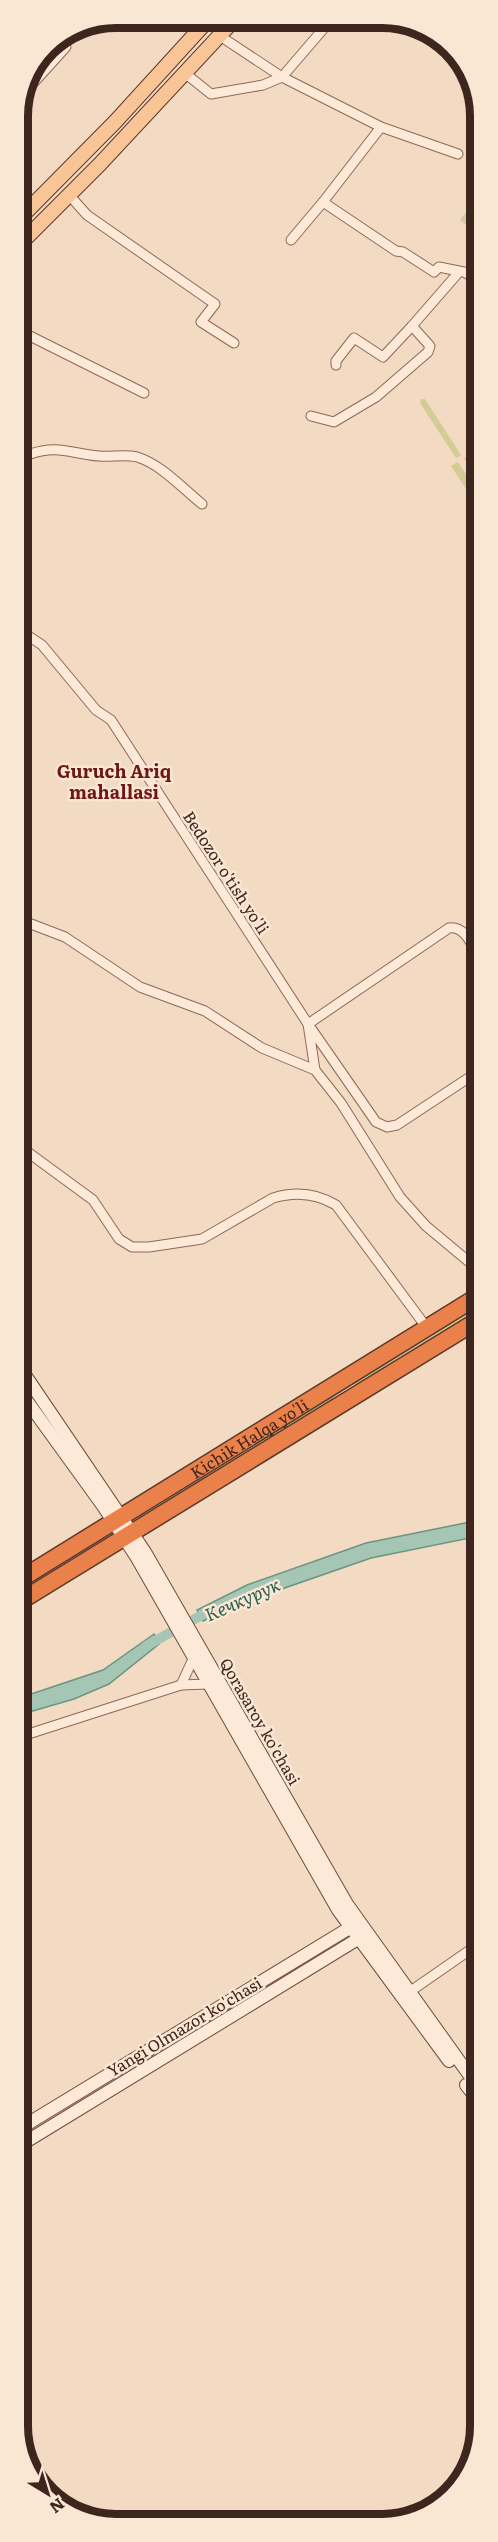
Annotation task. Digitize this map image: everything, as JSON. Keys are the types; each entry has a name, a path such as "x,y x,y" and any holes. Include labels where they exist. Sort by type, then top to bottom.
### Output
{"highway":[{"name":"Kichik Halqa yo'li","path":"29,1574 470,1301"},
{"name":"Kichik Halqa yo'li","path":"29,1596 349,1398 470,1331"},
{"path":"340,1382 349,1398"}],"main road":[{"path":"29,209 87,152 200,29"},
{"path":"29,235 70,196 226,29"},
{"path":"87,152 98,154 100,164"},
{"name":"Qorasaroy ko'chasi","path":"29,1381 128,1534 346,1904 359,1930 470,2077"},
{"name":"Qorasaroy ko'chasi","path":"29,1407 118,1519"},
{"name":"Qorasaroy ko'chasi","path":"185,1634 193,1659 338,1910 359,1930"},
{"name":"Yangi Olmazor ko'chasi","path":"29,2123 359,1930"},
{"name":"Yangi Olmazor ko'chasi","path":"29,2140 359,1930"},
{"name":"Qorasaroy ko'chasi","path":"406,1994 470,2088"}],"street":[{"path":"186,74 211,94 263,85 282,77 323,29"},
{"path":"220,36 282,77 381,127 458,154"},
{"path":"39,77 66,46"},
{"path":"291,240 324,202 381,127"},
{"path":"70,196 87,214 215,304 201,321 234,343"},
{"path":"324,202 396,251 403,252 434,272 438,267 470,277"},
{"path":"336,365 336,361 354,338 383,357 459,272"},
{"path":"311,416 334,422 376,397 428,352 430,346 412,326"},
{"path":"29,336 144,393"},
{"path":"29,454 46,448 57,448 96,456 137,457 158,469 202,504"},
{"name":"Bedozor o'tish yo'li","path":"29,636 42,645 96,710 111,720 308,1024 373,1118 383,1126 397,1125 470,1077"},
{"path":"29,923 65,937 140,987 205,1011 262,1048 315,1070 341,1103 400,1197 426,1226 470,1263"},
{"path":"315,1070 308,1024 449,928 454,927 464,932 470,942"},
{"path":"29,1152 93,1200 119,1239 132,1248 149,1248 202,1239 273,1198 284,1195 305,1194 327,1199 336,1205 427,1328"},
{"path":"29,1393 36,1390"},
{"path":"181,1685 193,1659"},
{"path":"29,1734 181,1685 208,1684"},
{"path":"406,1994 470,1950"}],"shaded area":[{"path":"470,207 470,228 460,220"},
{"path":"421,399 425,399 461,455 456,458 420,403"},
{"path":"470,455 470,468 464,458"},
{"path":"458,462 470,480 470,495 451,466"},
{"path":"470,1308 470,1316 356,1386 353,1380"},
{"path":"331,1392 334,1401 188,1491 183,1483"}],"water":[{"path":"470,1522 470,1538 371,1558 250,1600 203,1621 197,1610 247,1585 366,1543"},
{"path":"154,1634 159,1644 109,1684 74,1699 29,1712 29,1695 103,1670"}],"waterway":[{"name":"Кечкурук","path":"146,1646 211,1610"}],"district":[{"name":"Guruch Ariq mahallasi","path":"114,780"}]}
